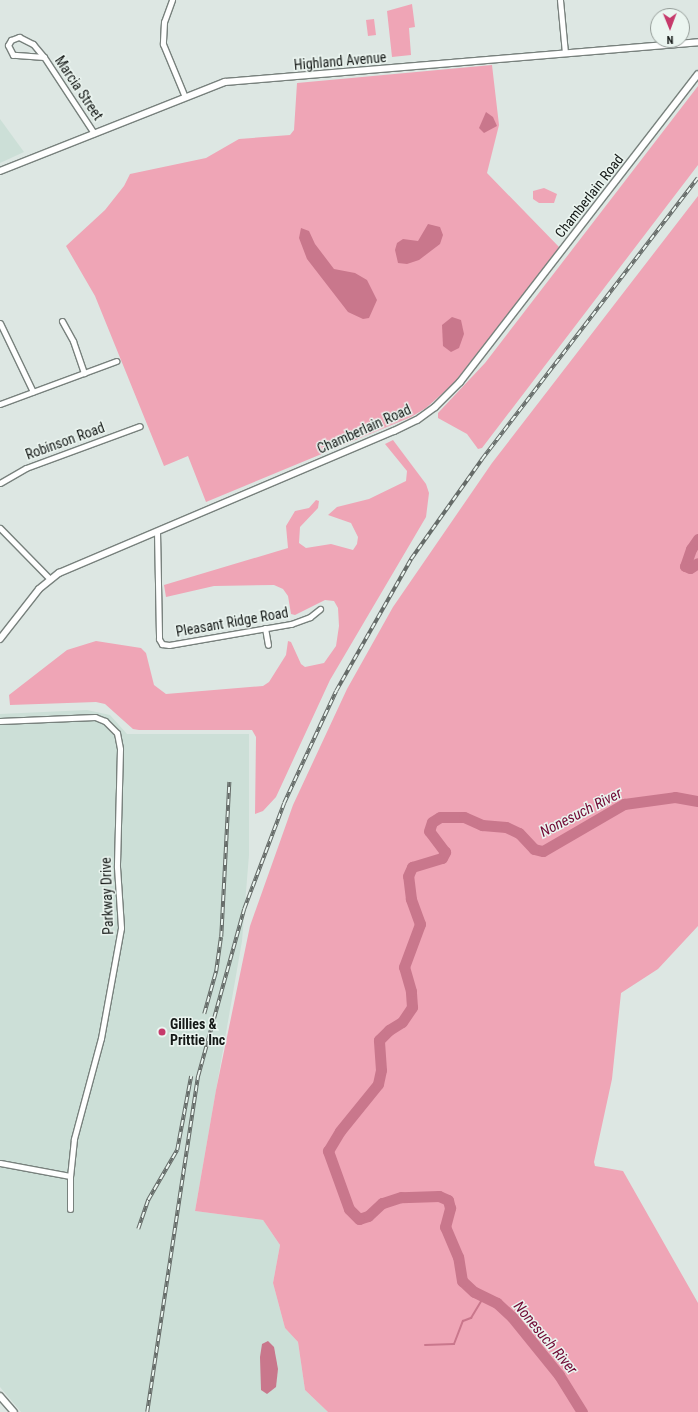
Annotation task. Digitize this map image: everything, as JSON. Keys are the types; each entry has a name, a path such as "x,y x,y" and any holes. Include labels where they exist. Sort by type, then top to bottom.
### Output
{"street":[{"path":"172,0 164,22 163,44 185,97"},
{"path":"560,0 565,54"},
{"name":"Marcia Street","path":"44,58 18,57 9,51 8,45 15,38 24,38 33,44 44,58 94,133"},
{"name":"Highland Avenue","path":"0,171 185,97 233,81 347,73 698,42"},
{"name":"Chamberlain Road","path":"0,639 30,600 50,579 77,564 399,428 434,407 460,382 698,74"},
{"path":"62,322 73,341 84,373"},
{"path":"0,323 3,335 33,392"},
{"path":"0,404 116,361"},
{"name":"Robinson Road","path":"0,483 26,468 140,426"},
{"path":"0,528 50,579"},
{"name":"Pleasant Ridge Road","path":"156,531 159,639 162,644 169,645 301,622 320,609"},
{"path":"265,628 268,645"},
{"name":"Parkway Drive","path":"0,721 95,717 105,721 113,728 120,745 117,867 121,939 101,1038 76,1133 70,1176 70,1209"},
{"path":"0,1163 70,1176"},
{"path":"0,1396 14,1412"}],"shaded area":[{"path":"412,4 415,27 409,28 411,55 392,57 387,11"},
{"path":"374,19 376,35 368,36 366,20"},
{"path":"492,65 499,125 487,173 560,248 453,384 426,408 411,417 206,502 188,456 164,466 95,296 66,246 105,210 124,186 130,174 206,158 239,139 290,135 294,130 297,83"},
{"path":"698,86 698,165 482,448 478,449 467,434 438,418 438,413 485,363"},
{"path":"486,112 493,117 497,126 484,133 479,128"},
{"path":"0,119 24,152 0,163"},
{"path":"544,188 557,194 554,203 539,203 533,199 533,191"},
{"path":"698,196 698,926 658,969 621,993 612,1079 594,1162 595,1166 623,1171 698,1303 698,1412 328,1412 305,1390 298,1342 285,1328 273,1283 280,1245 263,1220 195,1211 216,1090 250,926 293,805 347,689 393,607 492,463"},
{"path":"428,224 440,227 443,235 440,244 419,260 407,264 398,263 395,250 397,243 403,239 418,241"},
{"path":"301,228 309,231 315,244 334,269 355,273 367,280 377,300 369,318 363,319 348,312 307,259 299,238"},
{"path":"452,317 461,320 464,334 459,348 451,352 443,346 442,325"},
{"path":"393,440 426,484 429,493 426,517 330,680 276,797 263,811 255,814 256,737 252,730 133,729 105,704 96,702 10,705 9,695 67,650 96,641 141,648 146,653 154,685 166,694 263,686 269,682 286,655 288,641 291,642 301,664 305,667 324,663 336,646 339,626 338,608 334,601 325,600 295,615 291,614 288,596 283,589 274,585 214,586 166,597 164,585 288,548 286,526 295,511 309,508 316,500 319,501 318,508 300,527 299,543 306,548 331,544 353,550 357,544 358,537 351,523 328,515 337,507 369,499 406,481 407,471 385,444"},
{"path":"87,710 110,715 127,734 249,734 249,855 242,941 195,1211 263,1220 280,1245 273,1283 285,1328 298,1342 305,1390 328,1412 21,1412 0,1387 0,714"},
{"path":"268,1341 274,1347 278,1369 276,1387 267,1394 261,1390 260,1357 262,1344"}],"waterway":[{"name":"Nonesuch River","path":"698,539 691,549 685,566 690,568 698,563"},
{"name":"Nonesuch River","path":"582,1412 559,1375 512,1317 497,1303 474,1292 462,1281 458,1257 445,1227 450,1208 448,1200 439,1196 401,1197 382,1203 368,1216 359,1219 349,1209 328,1151 340,1131 378,1084 381,1070 379,1040 389,1030 402,1022 412,1007 411,991 404,967 420,924 411,899 408,876 412,867 442,858 445,852 429,831 432,822 440,817 464,817 482,825 506,827 519,833 534,849 543,851 624,804 675,797 698,801"},
{"path":"425,1345 454,1344 463,1321 471,1318 484,1296"}],"railway":[{"path":"147,1412 198,1076 244,909 284,803 336,691 411,559 482,459 698,178"},
{"path":"204,1014 216,971 221,937 229,782"},
{"path":"138,1229 148,1200 177,1150 191,1076"}],"place":[{"name":"Gillies & Prittie Inc","path":"162,1032"}]}
